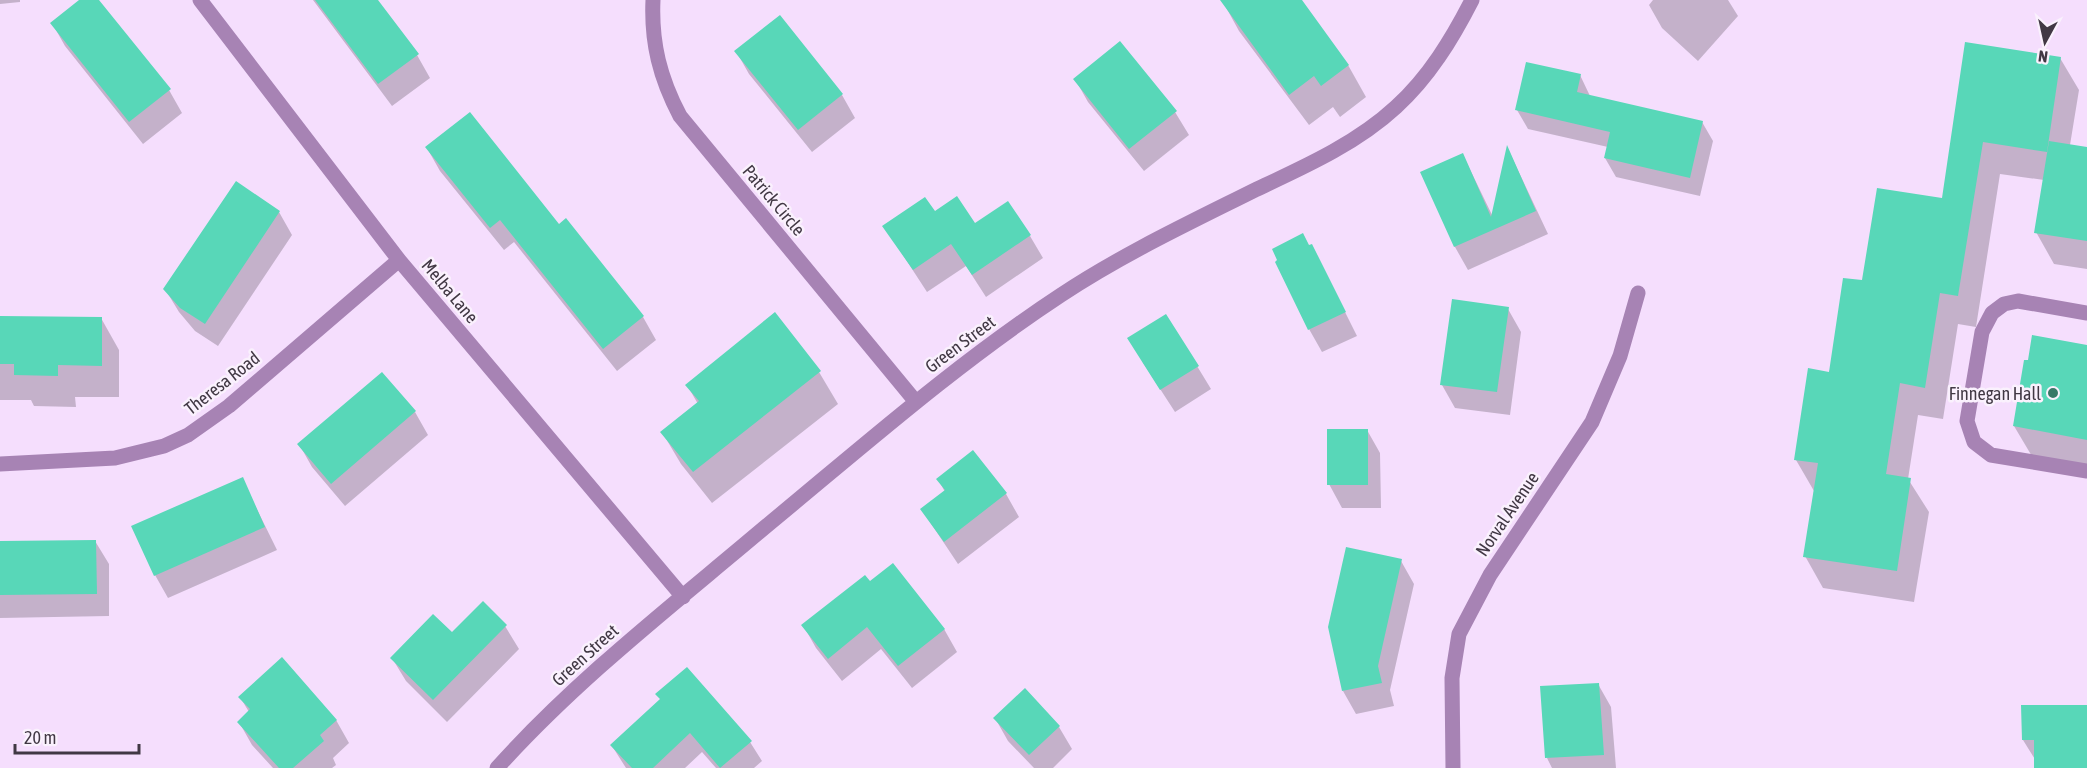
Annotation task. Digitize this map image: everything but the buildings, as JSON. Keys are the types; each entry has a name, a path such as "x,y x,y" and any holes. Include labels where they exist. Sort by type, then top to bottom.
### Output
{"street":[{"name":"Melba Lane","path":"200,0 399,260 682,597"},
{"name":"Patrick Circle","path":"653,0 654,49 660,72 680,116 916,402"},
{"name":"Green Street","path":"497,768 560,704 682,597 916,402 994,341 1120,259 1288,174 1365,131 1397,106 1426,76 1472,0"},
{"name":"Theresa Road","path":"0,464 115,458 156,448 188,435 229,406 399,260"},
{"name":"Norval Avenue","path":"1453,768 1452,670 1464,620 1490,575 1592,422 1620,356 1638,293"},
{"path":"2087,314 2018,301 2004,304 1992,313 1982,332 1967,421 1974,442 1991,455 2087,471"}],"place":[{"name":"Finnegan Hall","path":"2053,393"}]}
